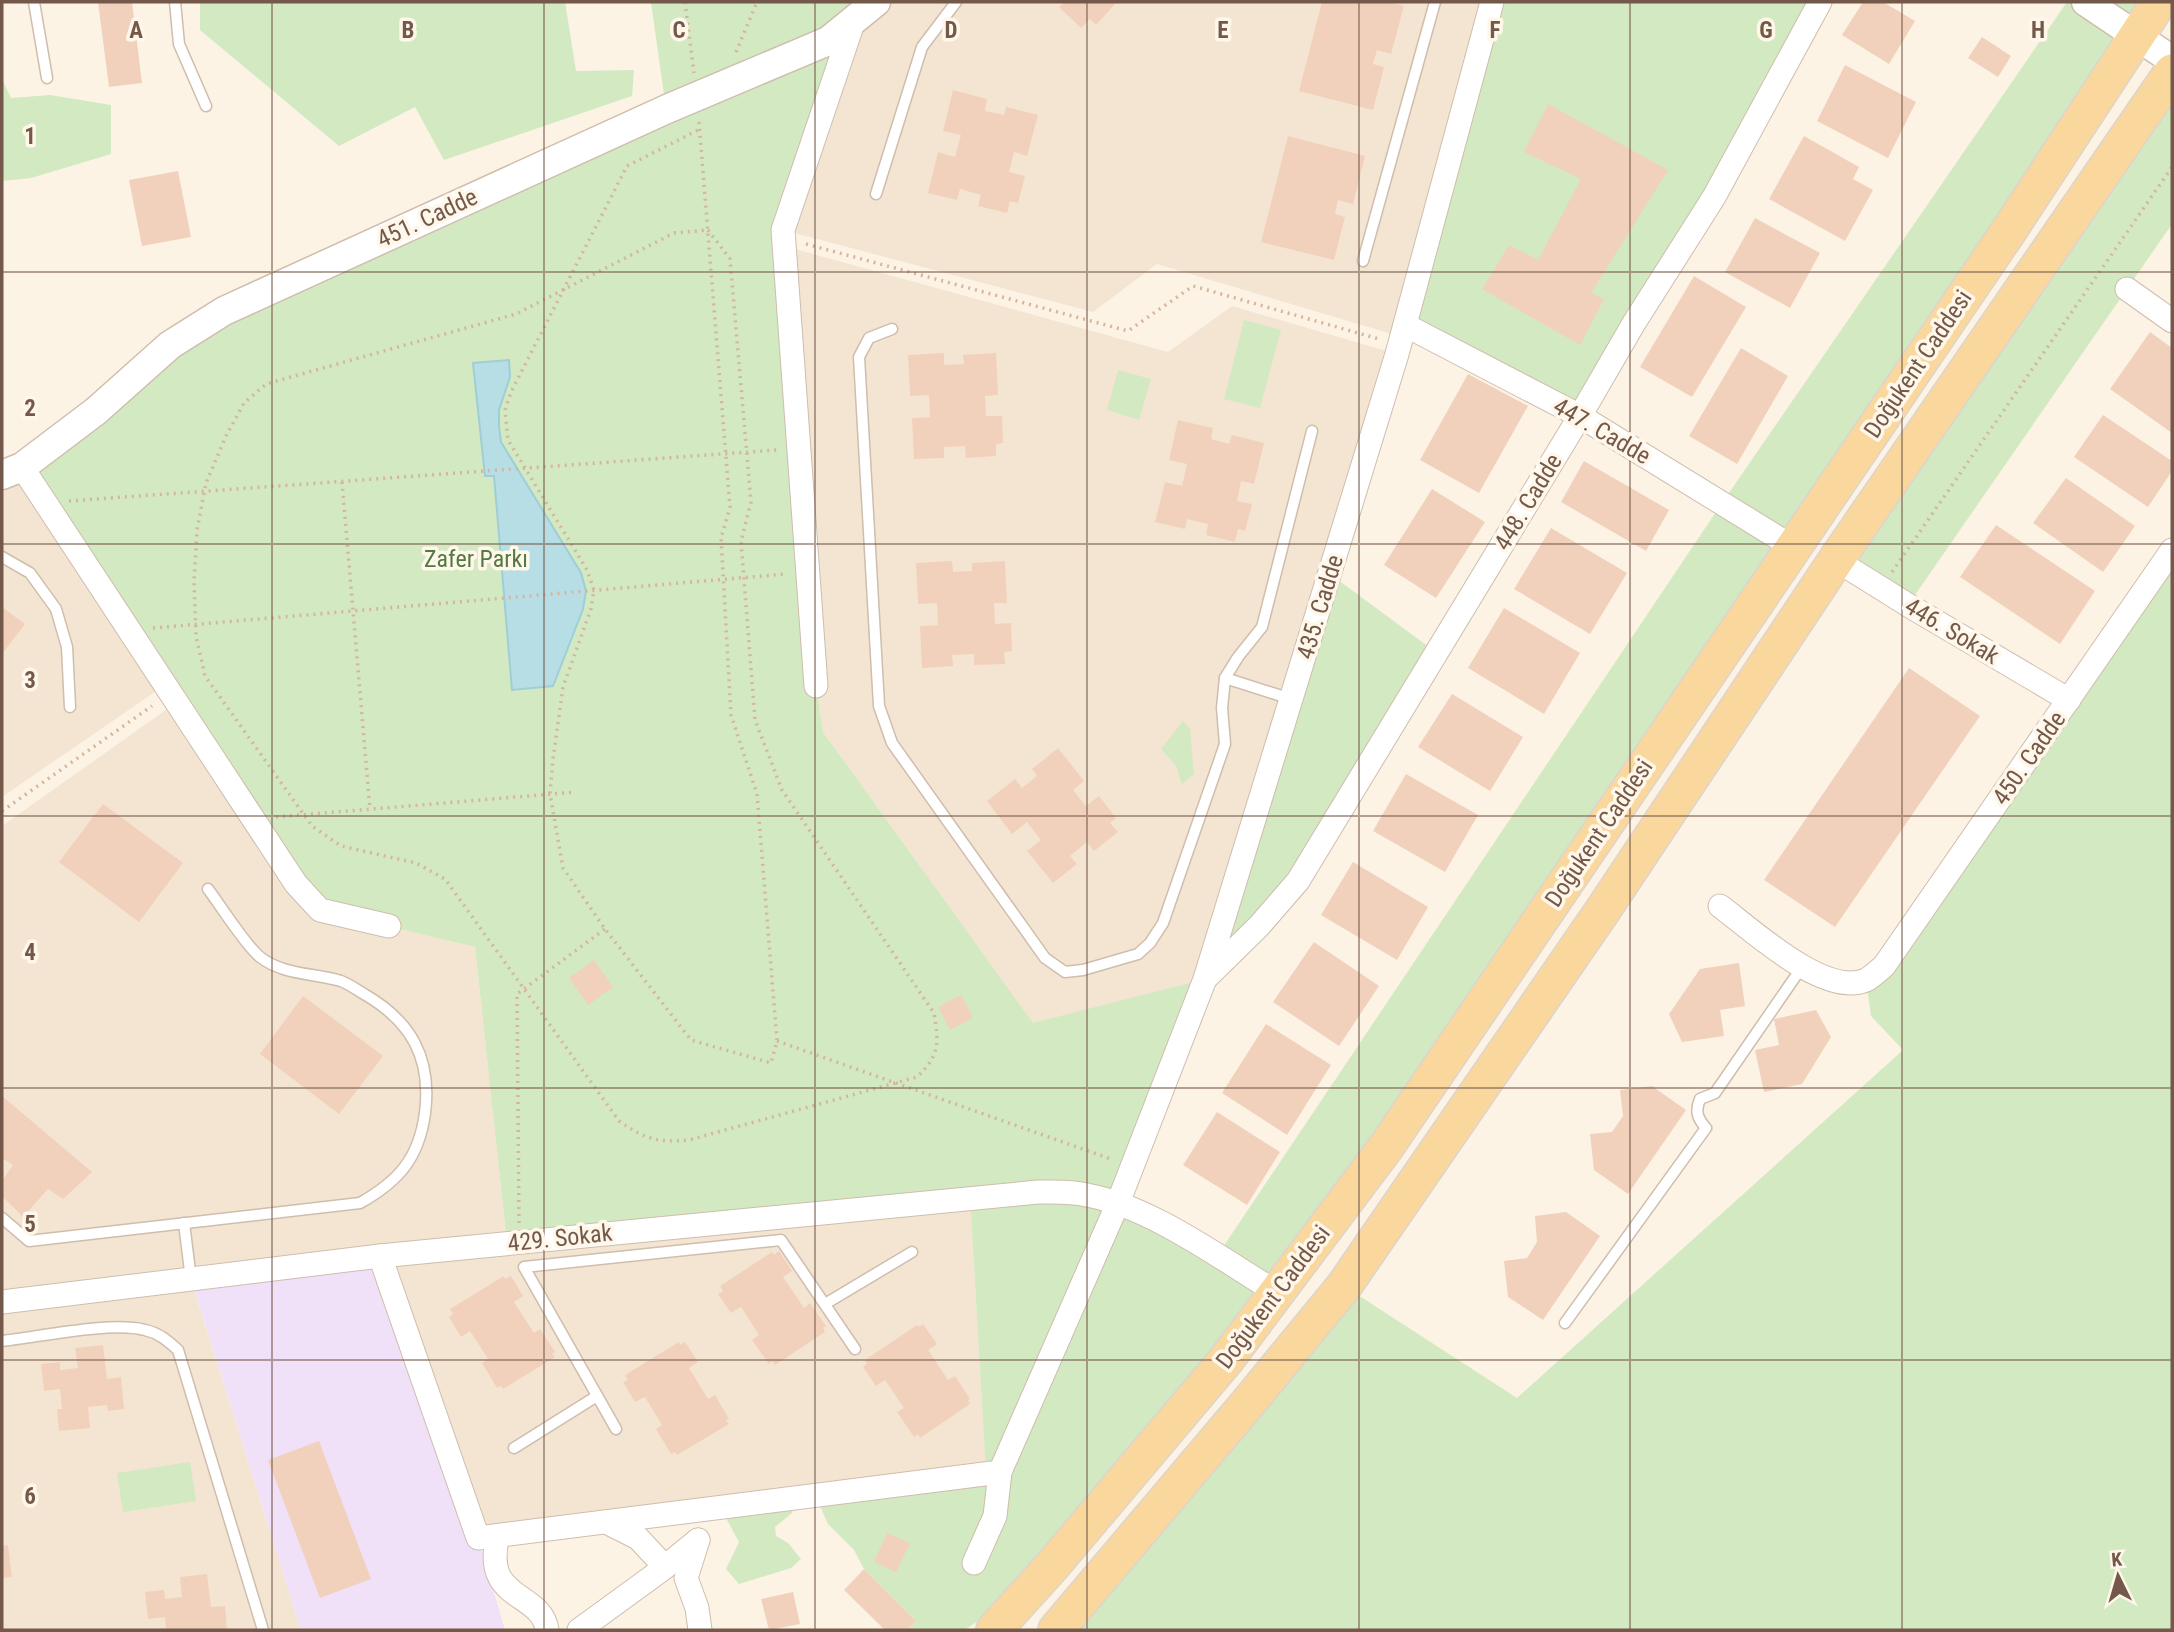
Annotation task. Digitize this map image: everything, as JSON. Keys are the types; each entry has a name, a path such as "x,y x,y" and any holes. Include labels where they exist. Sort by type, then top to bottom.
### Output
{"main road":[{"name":"Doğukent Caddesi","path":"994,1630 1174,1422 1278,1293 1386,1147 2010,229 2159,2"},
{"name":"Doğukent Caddesi","path":"1056,1630 1239,1414 1343,1286 1604,910 1836,560 2172,72"}],"street":[{"name":"451. Cadde","path":"12,471 96,411 170,345 224,311 710,91 828,41 876,2"},
{"name":"435. Cadde","path":"974,1563 995,1516 1000,1472 1118,1203 1205,979 1402,335 1492,2"},
{"name":"448. Cadde","path":"1205,979 1259,926 1298,881 1634,323 1714,197 1820,2"},
{"path":"2085,2 2172,60"},
{"path":"816,686 783,229 854,20"},
{"path":"2127,289 2172,321"},
{"name":"447. Cadde","path":"1402,335 1580,416 1793,547"},
{"path":"12,471 46,503 296,884 320,910 389,926"},
{"name":"450. Cadde","path":"1802,967 1840,983 1866,980 1884,966 2172,550"},
{"name":"446. Sokak","path":"1836,560 2069,700"},
{"path":"1720,906 1802,967"},
{"name":"429. Sokak","path":"2,1302 380,1256 1022,1193 1070,1193 1118,1203 1166,1225 1278,1293"},
{"path":"380,1256 478,1538 1000,1472"},
{"path":"700,1630 697,1608 686,1578 705,1524 720,1507"},
{"path":"606,1522 638,1538 665,1567"},
{"path":"498,1536 494,1552 495,1568 505,1586 543,1617 547,1630"},
{"path":"579,1630 698,1540"}],"lane":[{"path":"34,2 47,78"},
{"path":"175,2 178,44 206,106"},
{"path":"876,194 922,47 956,2"},
{"path":"1363,261 1435,2"},
{"path":"892,329 869,338 859,357 879,706 892,743 1045,958 1065,972 1083,970 1138,954 1150,943 1163,923 1225,744 1222,708 1226,678 1238,656 1262,627 1312,430"},
{"path":"2,558 30,573 56,608 67,647 70,707"},
{"path":"1226,678 1291,699"},
{"path":"2,1218 29,1241 360,1203 386,1189 406,1165 422,1138 426,1076 419,1047 403,1024 376,1000 344,982 281,970 258,956 208,890"},
{"path":"1565,1323 1706,1128 1699,1120 1696,1109 1700,1099 1715,1093 1802,967"},
{"path":"184,1223 191,1279"},
{"path":"655,1229 657,1253"},
{"path":"616,1429 524,1267 781,1240 855,1349"},
{"path":"825,1304 912,1252"},
{"path":"2,1341 117,1327 145,1330 164,1337 177,1350 263,1630"},
{"path":"514,1448 597,1396"}],"path":[{"path":"685,2 710,91"},
{"path":"700,129 627,166 523,366 505,410 508,440 587,570 592,591 591,609 563,687 551,794 564,868 605,929 691,1040 771,1063 776,1041 757,793 731,715 721,538 730,507 700,129 710,91 757,2"},
{"path":"1881,588 2172,167"},
{"path":"708,230 730,259 751,502 741,541 755,720 782,790 934,1013 939,1039 932,1063 917,1077 689,1140 664,1142 640,1136 619,1121 445,879 416,863 341,846 312,826 205,676 196,625 194,582 197,530 205,491 226,436 244,403 266,384 516,314 674,233 708,230"},
{"path":"784,238 1128,331 1193,286 1402,335"},
{"path":"46,503 799,449"},
{"path":"342,482 370,809"},
{"path":"130,630 808,572"},
{"path":"2,811 170,693"},
{"path":"253,818 576,792"},
{"path":"519,1242 517,994 605,929"},
{"path":"776,1041 1132,1167"}],"shaded area":[{"path":"876,2 1492,2 1402,337 1157,264 1093,312 783,230 854,20"},
{"path":"784,246 1168,352 1232,306 1397,354 1205,979 1033,1024 823,732 816,686"},
{"path":"22,467 165,685 2,797 2,475"},
{"path":"177,702 320,910 475,947 507,1243 970,1197 986,1474 478,1538 191,1280 301,1630 2,1630 2,826"},
{"path":"380,1256 478,1538 505,1630 301,1630 191,1279"}],"green space":[{"path":"200,2 565,2 576,71 634,70 632,96 444,160 415,107 339,146 200,30"},
{"name":"Zafer Parkı","path":"651,2 876,2 854,21 783,230 816,686 823,732 1033,1023 1205,979 1118,1202 1217,1256 1722,503 2067,2 2159,2 1278,1293 986,1616 964,1630 907,1630 916,1621 864,1569 854,1550 828,1524 815,1495 986,1474 970,1197 507,1243 475,947 320,910 22,467 170,345 666,109"},
{"path":"1492,2 1820,2 1580,416 1405,325"},
{"path":"2172,72 2172,224 1908,605 1836,560"},
{"path":"2,79 11,98 50,95 111,105 111,154 31,178 2,181"},
{"path":"1244,320 1281,330 1260,408 1224,399"},
{"path":"1118,370 1151,379 1139,420 1107,410"},
{"path":"2172,550 2172,1630 1056,1630 1344,1286 1517,1398 1903,1050 1871,1016 1866,980"},
{"path":"1330,574 1437,653 1298,881 1205,979"},
{"path":"1183,721 1190,729 1194,774 1182,784 1176,766 1161,749"},
{"path":"190,1462 196,1501 123,1512 117,1473"},
{"path":"796,1501 792,1513 775,1527 776,1536 788,1543 801,1559 791,1568 739,1584 726,1569 739,1542 720,1507"}],"water":[{"path":"509,360 510,377 499,410 501,442 581,573 586,591 583,609 553,686 512,690 494,476 485,476 473,363"}],"building":[{"path":"98,2 132,2 142,83 109,87"},
{"path":"1065,2 1115,4 1096,25 1090,19 1081,28 1059,7"},
{"path":"1322,2 1389,2 1404,6 1391,54 1377,50 1373,64 1384,67 1373,110 1299,91"},
{"path":"1863,2 1883,2 1915,21 1889,64 1842,35"},
{"path":"1982,37 2011,56 1998,77 1968,58"},
{"path":"1845,65 1916,102 1888,158 1817,121"},
{"path":"953,90 987,99 985,111 1004,115 1006,107 1038,115 1027,156 1014,152 1009,172 1025,176 1018,203 1010,201 1007,213 978,206 981,195 960,189 957,200 928,193 938,152 955,157 961,135 943,131"},
{"path":"1548,104 1668,170 1591,293 1604,299 1580,345 1482,289 1509,245 1538,260 1581,179 1524,152"},
{"path":"1288,136 1365,156 1353,204 1338,200 1335,214 1345,217 1334,260 1261,242"},
{"path":"1804,136 1859,167 1853,179 1873,190 1845,241 1769,199"},
{"path":"178,171 191,237 142,246 129,180"},
{"path":"1755,218 1820,253 1790,308 1725,272"},
{"path":"1694,276 1746,307 1692,397 1640,367"},
{"path":"2150,332 2172,348 2172,433 2110,389"},
{"path":"1741,348 1788,376 1737,464 1689,436"},
{"path":"944,353 944,365 964,364 963,355 996,353 998,395 985,396 986,416 1002,416 1003,443 996,444 996,456 966,458 965,446 944,447 944,458 914,459 912,418 930,417 929,395 910,396 908,355"},
{"path":"1468,374 1528,406 1479,493 1420,460"},
{"path":"2103,415 2172,461 2172,471 2148,507 2074,457"},
{"path":"1178,420 1213,428 1211,439 1229,444 1232,435 1264,443 1254,484 1241,481 1237,501 1252,504 1245,531 1238,529 1235,542 1206,535 1208,524 1187,519 1185,529 1155,522 1165,482 1182,486 1187,464 1169,460"},
{"path":"1584,461 1669,510 1646,551 1561,502"},
{"path":"2066,478 2135,526 2103,572 2033,523"},
{"path":"1432,489 1485,522 1436,598 1384,565"},
{"path":"1996,525 2095,591 2060,644 1960,577"},
{"path":"1551,528 1627,573 1590,634 1514,589"},
{"path":"952,561 953,572 972,571 972,563 1005,561 1007,603 994,603 995,624 1011,623 1012,651 1004,652 1005,664 974,665 974,654 952,655 953,666 922,668 920,626 938,625 937,603 918,604 916,563"},
{"path":"2,607 25,624 2,654"},
{"path":"1504,608 1580,653 1544,714 1468,668"},
{"path":"1909,668 1980,716 1835,927 1764,880"},
{"path":"1452,694 1523,737 1490,791 1418,747"},
{"path":"1058,748 1084,781 1073,790 1086,806 1099,796 1116,818 1110,823 1118,832 1094,851 1087,842 1070,856 1077,864 1053,883 1027,851 1041,840 1027,822 1012,834 987,801 1015,779 1022,788 1037,776 1032,769"},
{"path":"1406,774 1478,815 1445,872 1373,831"},
{"path":"103,804 183,863 139,922 59,862"},
{"path":"1353,862 1428,907 1397,960 1321,915"},
{"path":"1314,942 1379,986 1339,1046 1273,1002"},
{"path":"594,960 613,987 588,1005 569,978"},
{"path":"1739,963 1745,1006 1720,1010 1724,1036 1682,1042 1669,1014 1700,969"},
{"path":"961,995 973,1018 950,1030 938,1007"},
{"path":"303,996 383,1056 339,1114 260,1054"},
{"path":"1816,1010 1831,1037 1802,1084 1764,1092 1755,1050 1779,1045 1774,1019"},
{"path":"1266,1024 1331,1065 1287,1135 1222,1093"},
{"path":"1652,1086 1686,1110 1628,1194 1594,1170 1590,1134 1612,1132 1623,1116 1620,1090"},
{"path":"2,1096 92,1172 63,1199 48,1189 23,1217 2,1196 2,1181 13,1165 2,1158"},
{"path":"1217,1112 1280,1152 1247,1205 1183,1165"},
{"path":"1566,1212 1600,1236 1543,1320 1508,1297 1504,1261 1527,1258 1537,1242 1535,1216"},
{"path":"779,1251 792,1271 783,1277 804,1308 810,1303 826,1326 823,1328 825,1332 775,1365 772,1361 769,1364 752,1340 759,1335 741,1307 731,1313 718,1294 723,1291 720,1286 772,1252 774,1255"},
{"path":"504,1276 505,1279 511,1276 523,1296 514,1302 534,1333 540,1329 555,1352 552,1354 555,1357 503,1389 501,1386 497,1388 482,1363 488,1359 470,1331 461,1337 449,1317 453,1314 450,1309"},
{"path":"923,1324 937,1344 928,1350 948,1380 955,1376 970,1399 970,1404 920,1438 918,1434 914,1437 897,1412 904,1408 885,1380 876,1386 863,1367 867,1364 865,1360 917,1325 918,1327"},
{"path":"679,1342 680,1345 685,1342 698,1362 689,1368 708,1399 715,1395 729,1419 726,1420 729,1424 677,1455 675,1452 671,1454 656,1429 662,1425 645,1397 635,1402 623,1382 628,1380 625,1375"},
{"path":"103,1345 107,1379 121,1377 124,1409 108,1411 107,1405 88,1407 90,1428 59,1431 57,1409 62,1409 60,1389 44,1391 41,1364 60,1362 60,1370 78,1368 75,1348"},
{"path":"319,1441 371,1579 320,1598 268,1460"},
{"path":"887,1533 910,1543 896,1572 874,1562"},
{"path":"8,1545 12,1577 2,1578 2,1546"},
{"path":"864,1569 916,1621 907,1630 885,1630 844,1590"},
{"path":"207,1574 211,1607 225,1606 227,1630 166,1630 165,1617 148,1619 145,1592 164,1590 165,1599 182,1597 180,1577"},
{"path":"793,1592 800,1624 769,1630 761,1599"}]}
